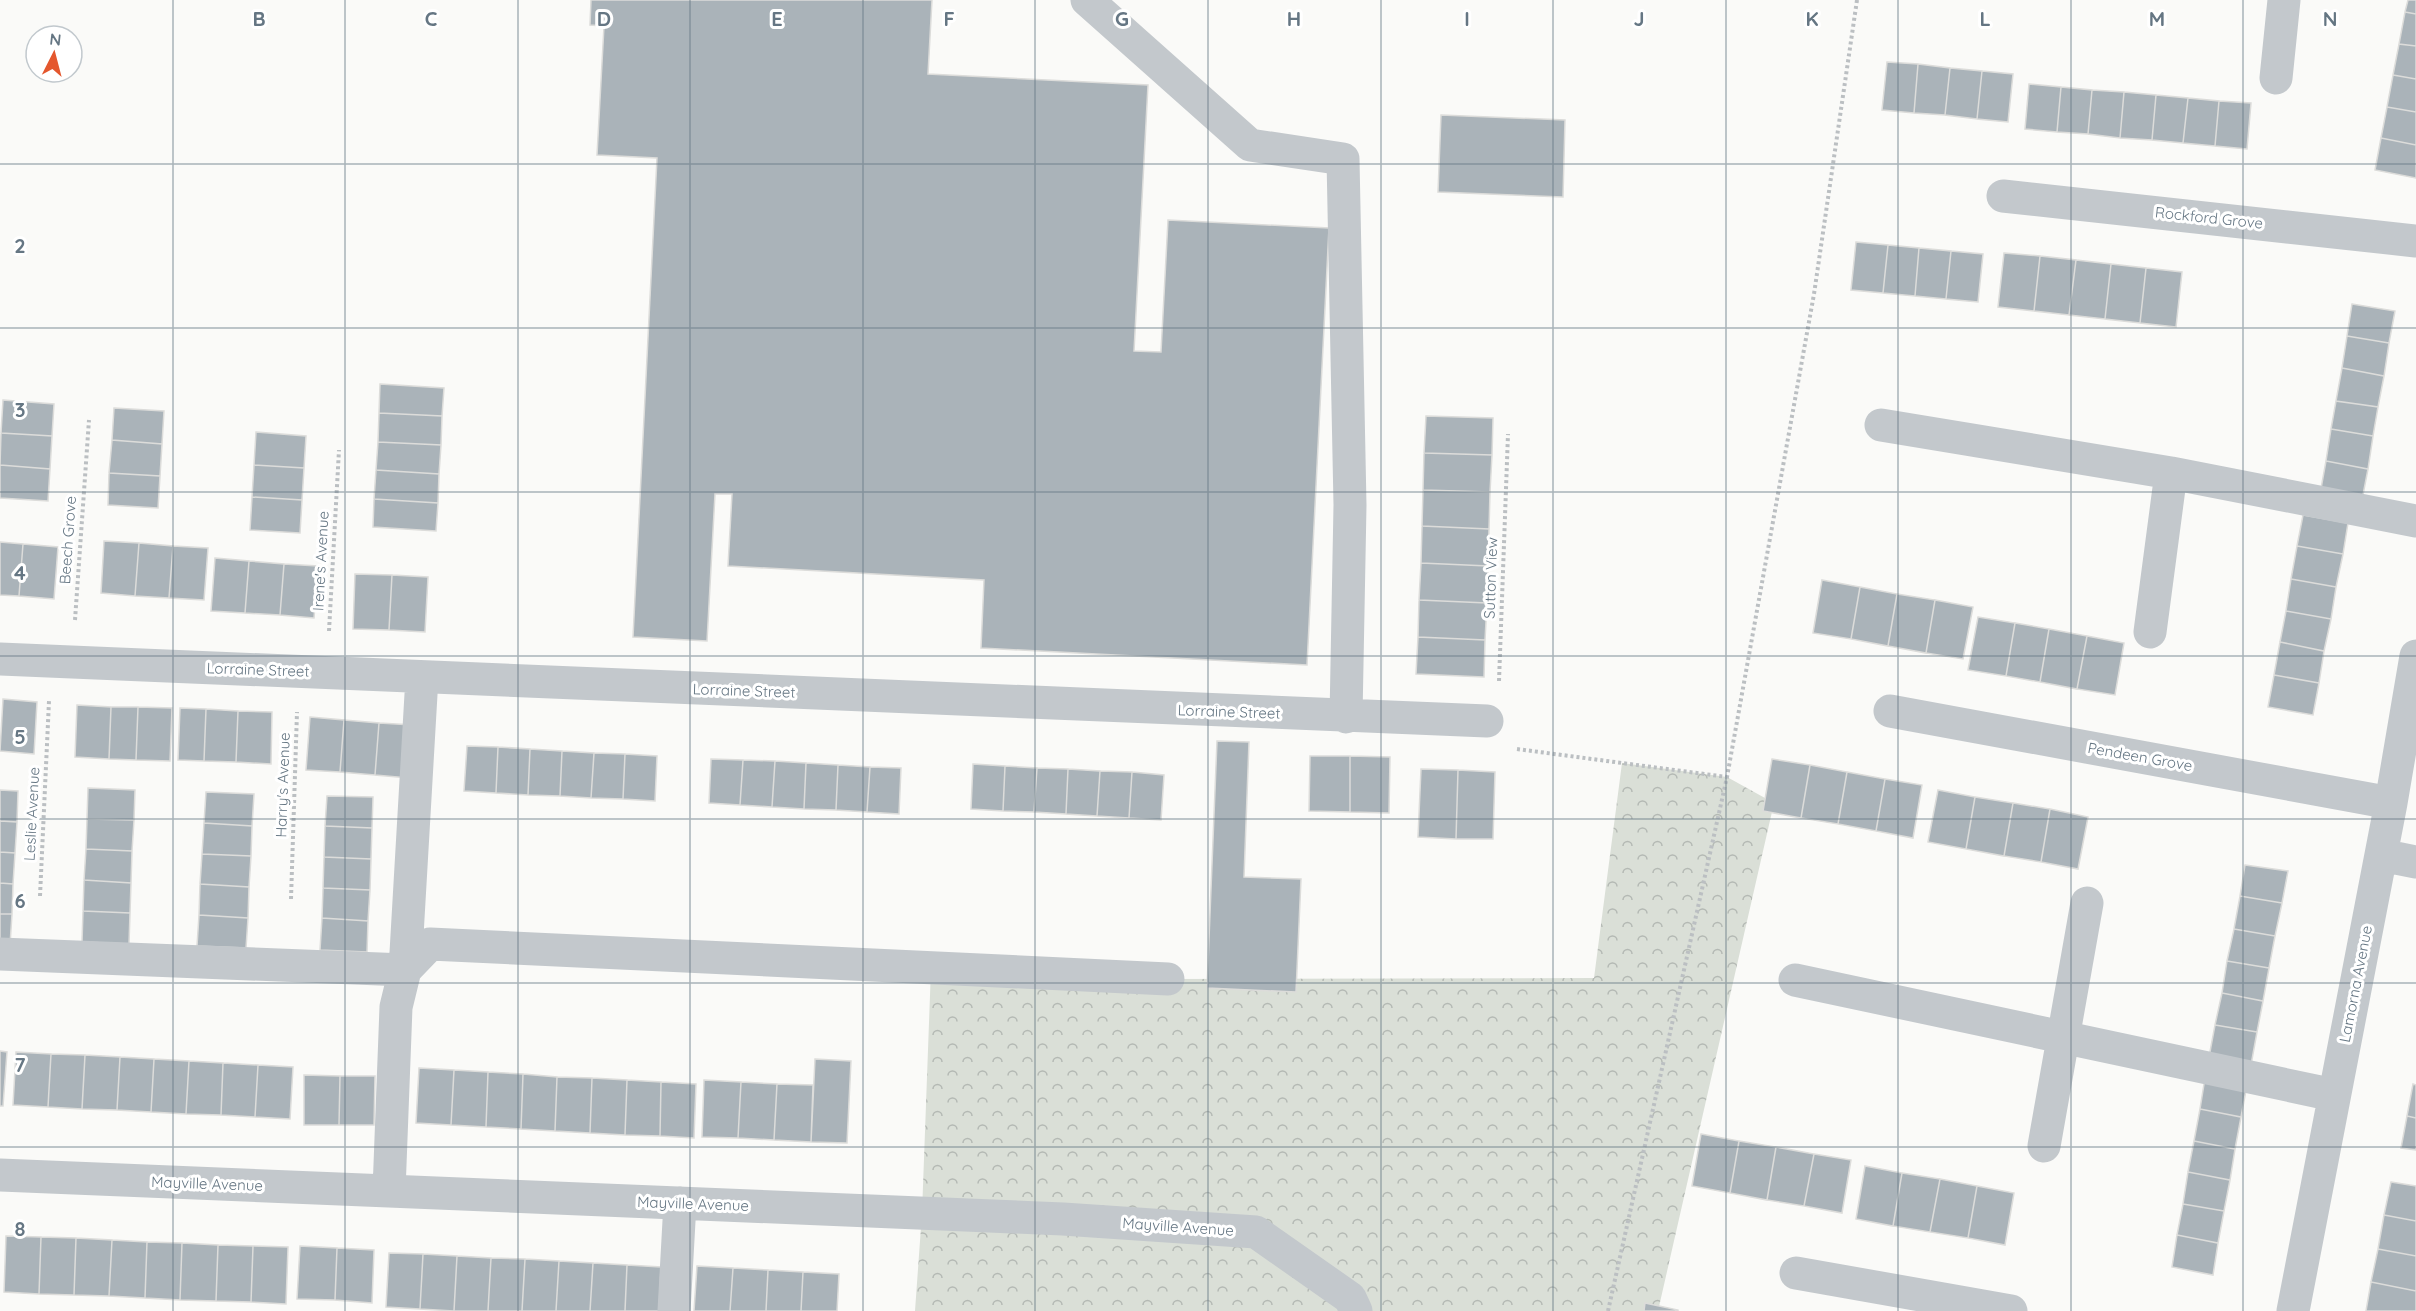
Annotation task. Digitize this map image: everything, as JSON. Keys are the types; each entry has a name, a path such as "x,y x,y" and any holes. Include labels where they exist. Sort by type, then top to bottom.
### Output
{"street":[{"path":"1088,0 1250,145 1343,159 1350,505 1346,717"},
{"path":"2276,78 2284,0"},
{"name":"Rockford Grove","path":"2003,196 2416,241"},
{"path":"1881,424 2170,473 2416,521"},
{"path":"2150,632 2170,473"},
{"name":"Lamorna Avenue","path":"2293,1311 2391,803 2416,656"},
{"name":"Lorraine Street","path":"0,658 1346,717 1487,721"},
{"path":"388,1191 396,1008 405,970 422,677"},
{"name":"Pendeen Grove","path":"1890,711 2391,803"},
{"path":"2381,855 2416,862"},
{"path":"2044,1146 2087,903"},
{"path":"0,954 405,970 430,944 1168,979"},
{"path":"1794,980 2334,1095"},
{"name":"Mayville Avenue","path":"0,1175 1051,1218 1256,1232 1350,1298 1356,1311"},
{"path":"674,1311 680,1203"},
{"path":"1796,1273 2011,1311"}],"path":[{"path":"1608,1311 1727,777 1814,294 1857,0"},
{"name":"Beech Grove","path":"61,662 89,420"},
{"name":"Sutton View","path":"1487,721 1500,679 1509,434"},
{"name":"Irene's Avenue","path":"313,673 339,450"},
{"name":"Leslie Avenue","path":"40,896 61,662"},
{"name":"Harry's Avenue","path":"291,898 313,673"},
{"path":"1487,721 1492,745 1727,777"}],"green space":[{"path":"1622,763 1727,777 1774,803 1658,1311 915,1311 922,1213 931,968 1168,979 1594,978"}],"building":[{"path":"591,0 932,0 928,74 1148,85 1134,351 1161,352 1168,220 1329,228 1307,665 981,648 984,580 728,566 732,494 715,494 707,641 633,637 657,158 597,155 604,26 590,25"},
{"path":"2408,0 2416,0 2416,14 2405,12"},
{"path":"2405,12 2416,14 2416,46 2399,44"},
{"path":"2399,44 2416,46 2416,79 2393,75"},
{"path":"1887,62 1918,64 1914,113 1882,110"},
{"path":"1918,64 1950,68 1945,115 1914,113"},
{"path":"1950,68 1982,71 1977,119 1945,115"},
{"path":"1982,71 2013,74 2008,122 1977,119"},
{"path":"2393,75 2416,79 2416,112 2387,107"},
{"path":"2029,84 2061,87 2057,132 2025,129"},
{"path":"2061,87 2092,90 2088,134 2057,132"},
{"path":"2092,90 2124,92 2120,138 2088,134"},
{"path":"2124,92 2156,95 2152,140 2120,138"},
{"path":"2156,95 2188,98 2183,143 2152,140"},
{"path":"2188,98 2219,101 2215,146 2183,143"},
{"path":"2219,101 2251,103 2247,149 2215,146"},
{"path":"2387,107 2416,112 2416,145 2381,138"},
{"path":"1441,115 1565,120 1563,197 1438,192"},
{"path":"2381,138 2416,145 2416,178 2375,170"},
{"path":"1856,242 1888,245 1883,293 1851,290"},
{"path":"1888,245 1919,248 1915,296 1883,293"},
{"path":"1919,248 1951,251 1946,299 1915,296"},
{"path":"1951,251 1983,254 1978,302 1946,299"},
{"path":"2004,253 2040,256 2034,311 1998,307"},
{"path":"2040,256 2076,260 2069,315 2034,311"},
{"path":"2076,260 2111,264 2105,319 2069,315"},
{"path":"2111,264 2146,268 2140,323 2105,319"},
{"path":"2146,268 2182,272 2176,327 2140,323"},
{"path":"2352,304 2395,311 2389,343 2347,336"},
{"path":"2347,336 2389,343 2384,376 2342,368"},
{"path":"2342,368 2384,376 2378,407 2336,401"},
{"path":"380,384 444,388 442,416 379,413"},
{"path":"3,400 54,404 52,436 1,433"},
{"path":"2336,401 2378,407 2373,436 2331,429"},
{"path":"114,408 164,411 162,444 112,440"},
{"path":"379,413 442,416 441,445 378,442"},
{"path":"1426,416 1493,418 1492,455 1424,453"},
{"path":"2331,429 2373,436 2368,469 2326,461"},
{"path":"256,432 306,436 304,468 254,465"},
{"path":"1,433 52,436 50,469 0,465"},
{"path":"112,440 162,444 160,476 109,473"},
{"path":"378,442 441,445 439,474 376,470"},
{"path":"1424,453 1492,455 1490,492 1423,490"},
{"path":"2326,461 2368,469 2362,500 2320,494"},
{"path":"0,465 50,469 48,501 0,498"},
{"path":"254,465 304,468 302,500 252,497"},
{"path":"376,470 439,474 438,503 374,499"},
{"path":"109,473 160,476 158,508 108,505"},
{"path":"1423,490 1490,492 1489,529 1422,526"},
{"path":"252,497 302,500 300,533 250,530"},
{"path":"374,499 438,503 436,531 373,527"},
{"path":"2303,515 2348,523 2343,554 2297,546"},
{"path":"1422,526 1489,529 1488,566 1421,563"},
{"path":"104,541 139,543 135,596 101,593"},
{"path":"0,542 23,544 19,596 0,595"},
{"path":"139,543 173,546 169,598 135,596"},
{"path":"23,544 58,547 54,599 19,596"},
{"path":"173,546 208,548 204,600 169,598"},
{"path":"2297,546 2343,554 2336,587 2291,579"},
{"path":"215,558 249,561 245,613 211,611"},
{"path":"249,561 284,564 280,615 245,613"},
{"path":"1421,563 1488,566 1487,603 1419,600"},
{"path":"284,564 318,566 314,618 280,615"},
{"path":"355,574 392,575 389,630 353,629"},
{"path":"392,575 428,577 425,632 389,630"},
{"path":"2291,579 2336,587 2331,619 2286,611"},
{"path":"1822,580 1860,587 1851,639 1813,633"},
{"path":"1860,587 1897,594 1888,646 1851,639"},
{"path":"1897,594 1935,600 1926,653 1888,646"},
{"path":"1419,600 1487,603 1485,640 1418,637"},
{"path":"1935,600 1973,607 1963,659 1926,653"},
{"path":"2286,611 2331,619 2324,651 2280,642"},
{"path":"1978,617 2015,623 2006,676 1968,670"},
{"path":"2015,623 2049,629 2040,682 2006,676"},
{"path":"2049,629 2087,636 2077,689 2040,682"},
{"path":"2087,636 2124,643 2115,695 2077,689"},
{"path":"1418,637 1485,640 1484,677 1416,674"},
{"path":"2280,642 2324,651 2319,683 2274,675"},
{"path":"2274,675 2319,683 2313,715 2268,707"},
{"path":"3,699 37,702 34,754 0,751"},
{"path":"77,705 111,707 109,759 75,757"},
{"path":"111,707 138,707 136,760 109,759"},
{"path":"138,707 172,708 170,761 136,760"},
{"path":"180,708 206,709 204,761 178,760"},
{"path":"206,709 238,711 236,762 204,761"},
{"path":"238,711 272,712 271,764 236,762"},
{"path":"310,717 344,720 340,772 306,770"},
{"path":"344,720 379,723 375,775 340,772"},
{"path":"379,723 413,725 409,778 375,775"},
{"path":"1217,741 1249,742 1244,877 1301,879 1296,992 1207,988"},
{"path":"467,746 498,747 496,793 464,791"},
{"path":"498,747 530,749 528,795 496,793"},
{"path":"530,749 562,751 560,796 528,795"},
{"path":"562,751 594,753 591,798 560,796"},
{"path":"594,753 625,754 623,799 591,798"},
{"path":"625,754 657,756 655,801 623,799"},
{"path":"1310,756 1350,756 1350,812 1309,811"},
{"path":"1350,756 1390,757 1389,813 1350,812"},
{"path":"711,759 743,760 740,805 709,803"},
{"path":"1772,759 1810,765 1801,818 1763,811"},
{"path":"743,760 775,761 772,807 740,805"},
{"path":"775,761 806,763 804,809 772,807"},
{"path":"806,763 838,765 836,810 804,809"},
{"path":"973,764 1005,766 1003,811 971,809"},
{"path":"838,765 870,767 867,812 836,810"},
{"path":"1810,765 1847,772 1838,824 1801,818"},
{"path":"1005,766 1037,768 1034,812 1003,811"},
{"path":"870,767 901,768 899,814 867,812"},
{"path":"1037,768 1068,769 1066,814 1034,812"},
{"path":"1068,769 1100,771 1097,816 1066,814"},
{"path":"1421,769 1458,770 1456,839 1418,837"},
{"path":"1458,770 1495,772 1493,839 1456,839"},
{"path":"1100,771 1132,772 1129,818 1097,816"},
{"path":"1132,772 1164,775 1161,820 1129,818"},
{"path":"1847,772 1885,779 1876,831 1838,824"},
{"path":"1885,779 1922,785 1913,838 1876,831"},
{"path":"88,788 135,790 134,820 87,819"},
{"path":"0,790 18,791 17,822 0,821"},
{"path":"1938,790 1975,797 1966,849 1928,842"},
{"path":"206,792 254,794 252,826 204,823"},
{"path":"327,796 373,797 372,828 325,826"},
{"path":"1975,797 2013,803 2004,856 1966,849"},
{"path":"2013,803 2050,809 2041,862 2004,856"},
{"path":"2050,809 2088,817 2078,869 2041,862"},
{"path":"87,819 134,820 132,851 86,849"},
{"path":"0,821 17,822 15,853 0,852"},
{"path":"204,823 252,826 251,856 202,854"},
{"path":"325,826 372,828 371,859 324,857"},
{"path":"86,849 132,851 131,883 84,880"},
{"path":"0,852 15,853 13,884 0,883"},
{"path":"202,854 251,856 249,887 200,884"},
{"path":"324,857 371,859 370,890 323,888"},
{"path":"2245,865 2288,871 2282,903 2240,896"},
{"path":"84,880 131,883 130,913 83,911"},
{"path":"0,883 13,884 12,914 0,914"},
{"path":"200,884 249,887 248,918 199,915"},
{"path":"323,888 370,890 368,921 322,918"},
{"path":"2240,896 2282,903 2275,936 2234,929"},
{"path":"83,911 130,913 129,944 82,942"},
{"path":"0,914 12,914 10,945 0,944"},
{"path":"199,915 248,918 246,948 197,946"},
{"path":"322,918 368,921 367,952 320,950"},
{"path":"2234,929 2275,936 2269,968 2227,961"},
{"path":"2227,961 2269,968 2263,1001 2222,993"},
{"path":"2222,993 2263,1001 2257,1032 2215,1025"},
{"path":"2215,1025 2257,1032 2251,1065 2209,1057"},
{"path":"0,1051 7,1052 3,1106 0,1106"},
{"path":"16,1052 51,1054 48,1107 13,1105"},
{"path":"51,1054 85,1055 82,1109 48,1107"},
{"path":"85,1055 120,1057 117,1110 82,1109"},
{"path":"120,1057 154,1059 151,1112 117,1110"},
{"path":"154,1059 189,1061 186,1114 151,1112"},
{"path":"815,1059 851,1061 847,1143 811,1142"},
{"path":"189,1061 223,1063 221,1115 186,1114"},
{"path":"223,1063 258,1065 255,1117 221,1115"},
{"path":"258,1065 293,1067 290,1119 255,1117"},
{"path":"419,1068 454,1070 451,1125 416,1123"},
{"path":"454,1070 488,1072 486,1127 451,1125"},
{"path":"488,1072 523,1074 521,1129 486,1127"},
{"path":"523,1074 557,1077 555,1131 521,1129"},
{"path":"304,1075 340,1076 339,1125 304,1125"},
{"path":"340,1076 375,1076 374,1125 339,1125"},
{"path":"557,1077 592,1078 590,1133 555,1131"},
{"path":"592,1078 627,1080 625,1135 590,1133"},
{"path":"2205,1078 2247,1085 2241,1117 2200,1109"},
{"path":"627,1080 661,1082 660,1136 625,1135"},
{"path":"704,1080 741,1082 738,1138 702,1137"},
{"path":"661,1082 696,1084 694,1138 660,1136"},
{"path":"741,1082 777,1084 774,1140 738,1138"},
{"path":"777,1084 813,1085 811,1142 774,1140"},
{"path":"2413,1084 2416,1085 2416,1118 2407,1116"},
{"path":"2200,1109 2241,1117 2235,1149 2194,1141"},
{"path":"2407,1116 2416,1118 2416,1150 2401,1148"},
{"path":"1701,1134 1739,1141 1730,1193 1692,1186"},
{"path":"1739,1141 1776,1147 1767,1200 1730,1193"},
{"path":"2194,1141 2235,1149 2230,1180 2188,1172"},
{"path":"1776,1147 1814,1154 1804,1206 1767,1200"},
{"path":"1814,1154 1851,1160 1842,1213 1804,1206"},
{"path":"1865,1166 1902,1173 1893,1226 1856,1219"},
{"path":"2188,1172 2230,1180 2224,1211 2183,1204"},
{"path":"1902,1173 1940,1179 1930,1232 1893,1226"},
{"path":"1940,1179 1977,1186 1968,1238 1930,1232"},
{"path":"2391,1182 2416,1186 2416,1221 2384,1215"},
{"path":"1977,1186 2014,1193 2005,1245 1968,1238"},
{"path":"2183,1204 2224,1211 2218,1243 2177,1235"},
{"path":"2384,1215 2416,1221 2416,1256 2378,1249"},
{"path":"2177,1235 2218,1243 2213,1275 2172,1267"},
{"path":"6,1236 41,1237 39,1294 4,1292"},
{"path":"41,1237 76,1238 74,1295 39,1294"},
{"path":"76,1238 112,1240 109,1296 74,1295"},
{"path":"112,1240 147,1242 145,1298 109,1296"},
{"path":"147,1242 182,1243 180,1300 145,1298"},
{"path":"182,1243 218,1245 216,1301 180,1300"},
{"path":"218,1245 253,1246 251,1302 216,1301"},
{"path":"253,1246 288,1247 286,1304 251,1302"},
{"path":"300,1246 337,1248 335,1300 297,1299"},
{"path":"337,1248 374,1250 372,1303 335,1300"},
{"path":"2378,1249 2416,1256 2416,1291 2371,1282"},
{"path":"389,1253 423,1254 420,1309 386,1307"},
{"path":"423,1254 457,1256 454,1311 420,1309"},
{"path":"457,1256 491,1258 488,1311 454,1311"},
{"path":"491,1258 525,1259 522,1311 488,1311"},
{"path":"525,1259 559,1261 556,1311 522,1311"},
{"path":"559,1261 593,1263 590,1311 556,1311"},
{"path":"593,1263 627,1265 625,1311 590,1311"},
{"path":"627,1265 661,1267 659,1311 625,1311"},
{"path":"697,1266 733,1268 730,1311 694,1311"},
{"path":"733,1268 768,1270 766,1311 730,1311"},
{"path":"768,1270 803,1272 801,1311 766,1311"},
{"path":"803,1272 839,1274 837,1311 801,1311"},
{"path":"2371,1282 2416,1291 2416,1311 2366,1311"},
{"path":"1645,1303 1678,1310 1678,1311 1644,1311"}]}
